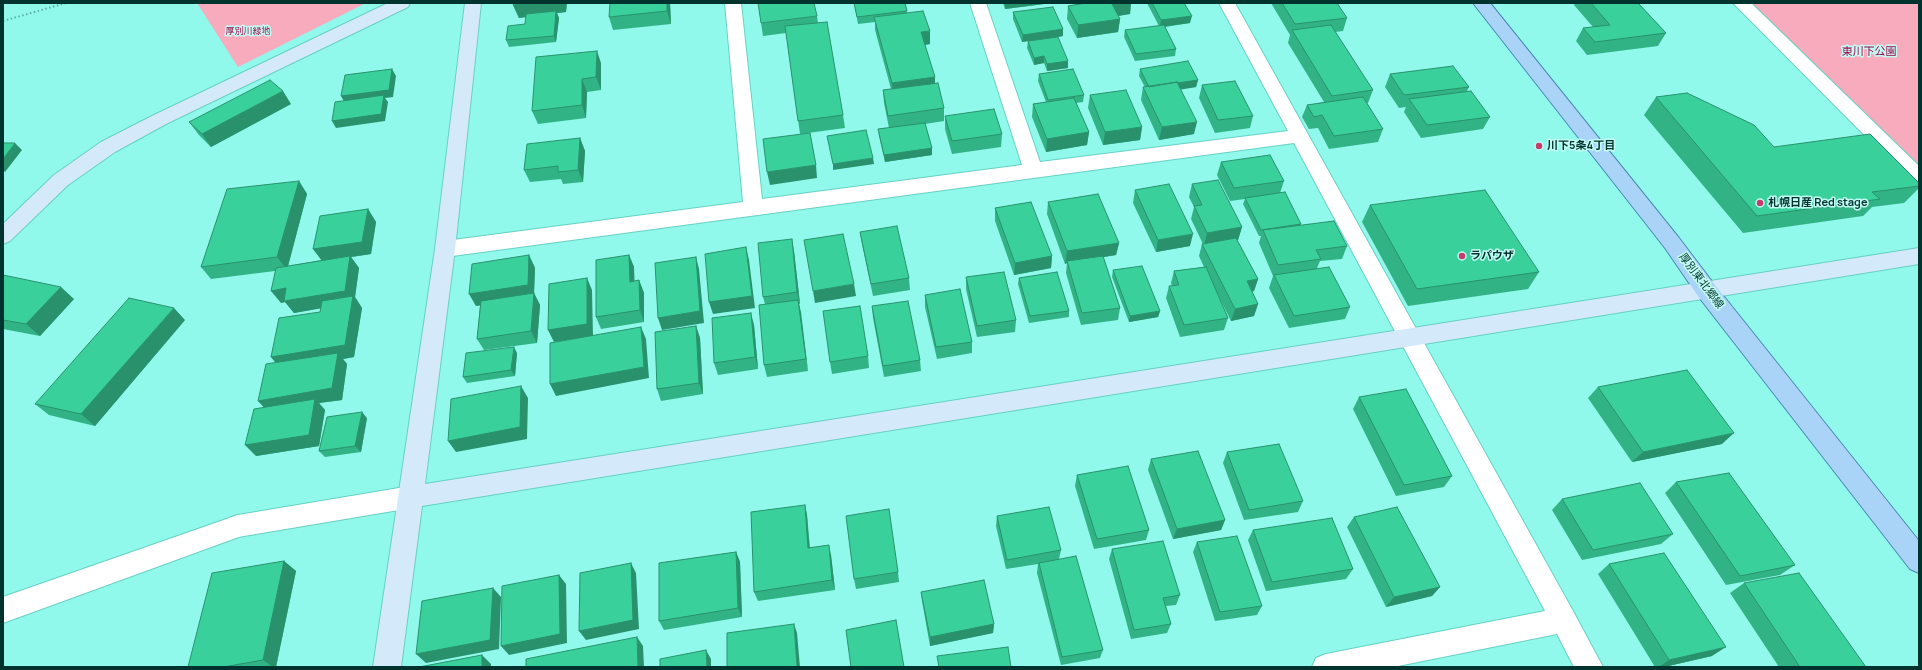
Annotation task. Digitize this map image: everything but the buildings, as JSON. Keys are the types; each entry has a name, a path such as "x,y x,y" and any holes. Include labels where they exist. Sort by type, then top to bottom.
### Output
{"main road":[{"name":"厚別東北郷線","path":"1481,3 1672,243 1706,290 1919,562"}],"street":[{"path":"3,236 61,180 108,147 166,117 402,3"},
{"path":"387,667 445,249 473,3"},
{"path":"733,3 753,207"},
{"path":"978,3 1032,170"},
{"path":"1227,3 1589,667"},
{"path":"1741,3 1919,178"},
{"path":"445,249 1032,170 1300,136"},
{"path":"3,610 238,526 1919,256"},
{"path":"1326,667 1564,620"}],"path":[{"path":"3,21 66,3"}],"green space":[{"name":"厚別川緑地","path":"197,3 366,3 238,67"},
{"name":"東川下公園","path":"1749,3 1919,3 1919,169"}],"place":[{"name":"川下5条4丁目","path":"1539,146"},
{"name":"札幌日産 Red stage","path":"1760,203"},
{"name":"ラパウザ","path":"1462,256"}]}
